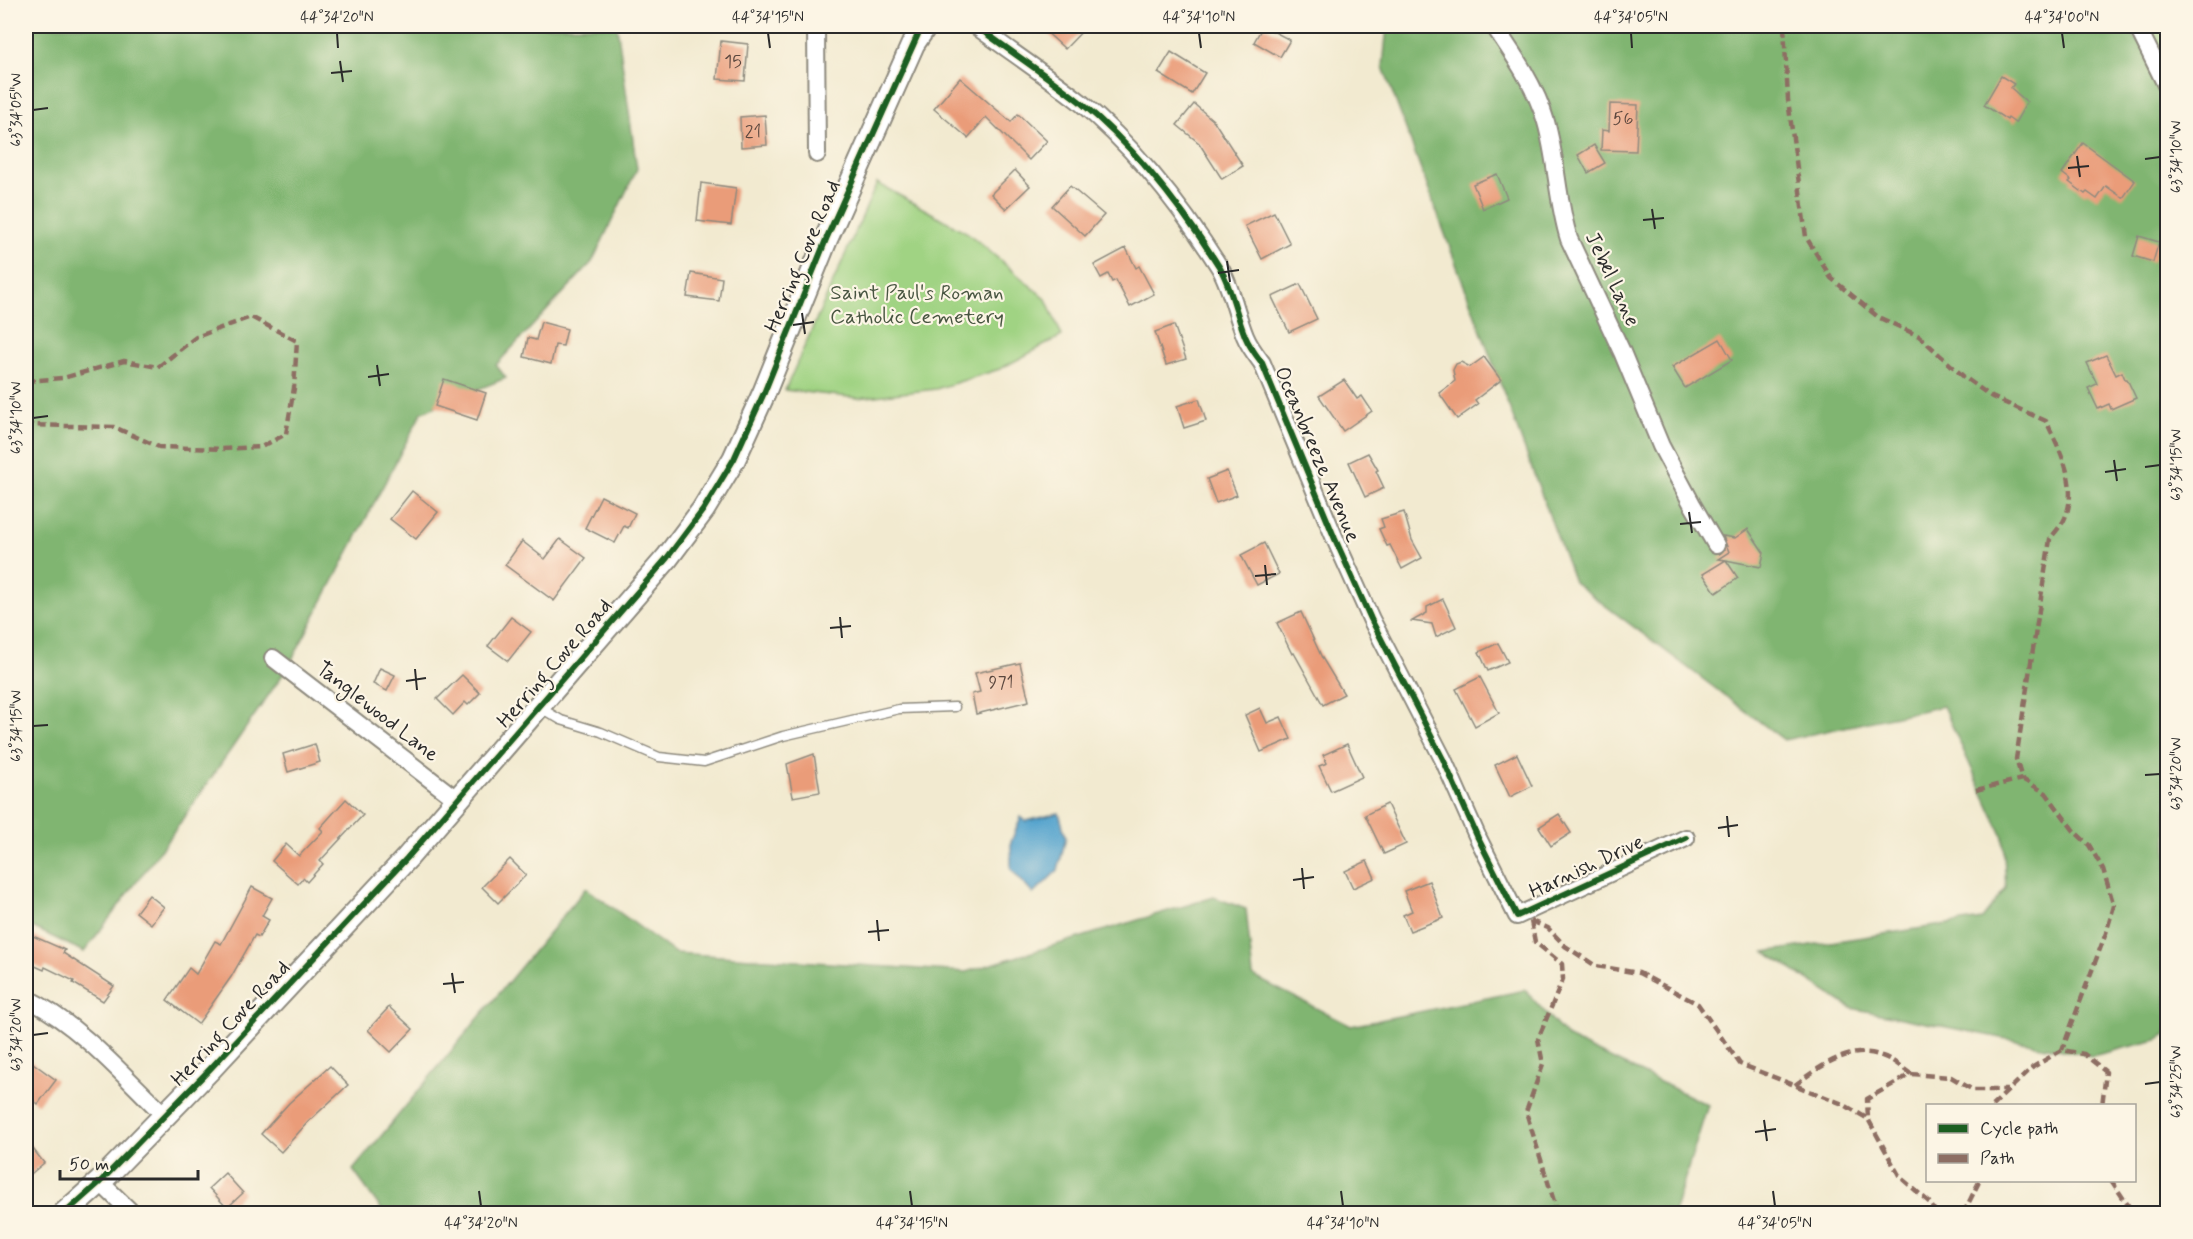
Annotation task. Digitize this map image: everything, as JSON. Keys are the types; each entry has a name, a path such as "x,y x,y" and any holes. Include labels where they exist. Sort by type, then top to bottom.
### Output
{"main road":[{"name":"Herring Cove Road","path":"64,1214 100,1182 165,1116 407,858 667,558 703,510 734,459 764,393 827,237 919,28"}],"street":[{"path":"816,26 817,154"},
{"name":"Oceanbreeze Avenue","path":"976,26 1079,102 1120,139 1158,180 1221,270 1228,283 1246,338 1262,363 1371,619 1443,759 1507,900"},
{"name":"Jebel Lane","path":"1494,26 1526,76 1543,113 1554,156 1564,224 1569,239 1622,352 1661,446 1716,545"},
{"path":"2137,26 2168,89"},
{"name":"Tanglewood Lane","path":"273,658 456,799"},
{"name":"Harnish Drive","path":"1507,900 1517,916 1686,838"},
{"path":"26,998 73,1028 165,1116"},
{"path":"100,1182 134,1214"}],"lane":[{"path":"538,707 561,720 601,732 659,757 705,762 783,736 898,709 955,706"}],"green space":[{"path":"26,26 617,26 637,169 592,262 496,365 506,378 422,412 288,667 171,836 84,952 26,924"},
{"path":"1387,26 2123,26 2167,68 2167,1034 2157,1040 2092,1056 1851,1008 1765,952 1982,919 2006,888 2003,837 1943,706 1784,740 1574,582 1383,67"},
{"path":"2137,26 2167,26 2167,90"},
{"name":"Saint Paul's Roman Catholic Cemetery","path":"877,183 968,233 1046,299 1062,336 1000,369 936,389 858,398 785,390"},
{"path":"586,888 675,953 966,972 1214,897 1246,909 1253,976 1351,1026 1525,990 1568,1038 1708,1105 1674,1213 384,1213 353,1170"}],"water":[{"path":"1059,813 1066,837 1058,870 1033,894 1011,869 1011,842 1021,817 1026,821"}],"building":[{"path":"1040,26 1087,26 1065,49"},
{"path":"1263,26 1290,40 1280,57 1254,42"},
{"path":"721,41 748,44 745,81 717,79"},
{"path":"1171,52 1205,73 1192,94 1158,73"},
{"path":"2001,76 2014,84 2011,88 2027,102 2015,123 1984,105"},
{"path":"960,78 1011,122 1018,114 1047,141 1029,160 986,117 968,138 934,109"},
{"path":"1194,104 1214,121 1243,166 1222,179 1199,143 1177,125"},
{"path":"1610,104 1638,105 1636,151 1601,150 1602,130 1609,131"},
{"path":"765,115 767,145 741,147 740,117"},
{"path":"2083,143 2135,181 2123,198 2106,186 2097,199 2087,192 2085,194 2069,182 2071,180 2062,173"},
{"path":"1594,145 1605,163 1588,173 1578,155"},
{"path":"1015,170 1030,186 1006,209 991,194"},
{"path":"1497,174 1507,198 1483,209 1473,184"},
{"path":"701,183 736,188 731,225 697,221"},
{"path":"1070,186 1104,215 1085,236 1052,206"},
{"path":"1274,212 1290,244 1262,259 1245,226"},
{"path":"2139,236 2159,242 2153,262 2133,256"},
{"path":"1126,248 1136,268 1139,266 1154,294 1130,307 1116,280 1112,282 1108,274 1101,278 1094,265"},
{"path":"691,273 722,278 719,301 687,297"},
{"path":"1300,284 1317,319 1289,332 1272,297"},
{"path":"541,322 567,329 563,346 555,345 551,364 524,357 528,338 536,340"},
{"path":"1174,325 1186,359 1166,365 1155,332"},
{"path":"1720,339 1732,360 1685,388 1672,367"},
{"path":"2106,355 2116,375 2122,372 2127,379 2136,398 2111,409 2109,404 2098,409 2088,388 2097,384 2087,363"},
{"path":"1484,357 1501,380 1475,400 1478,404 1457,419 1439,393 1455,381 1453,370 1456,364 1461,362 1470,367"},
{"path":"444,379 486,393 477,420 435,406"},
{"path":"1344,380 1357,399 1362,396 1372,411 1343,431 1319,396"},
{"path":"1199,399 1206,421 1184,428 1177,406"},
{"path":"1368,453 1378,470 1376,471 1384,488 1365,497 1349,462"},
{"path":"1227,471 1237,495 1216,503 1207,479"},
{"path":"412,491 438,512 416,539 390,519"},
{"path":"601,496 635,513 628,528 624,526 615,543 585,528"},
{"path":"1404,512 1412,540 1422,558 1402,569 1379,529 1384,527 1381,519"},
{"path":"1748,529 1764,553 1761,567 1718,559 1729,552 1723,536 1735,538"},
{"path":"560,539 586,558 554,601 505,565 522,541 545,559"},
{"path":"1264,543 1279,574 1257,585 1241,555"},
{"path":"1726,560 1738,578 1716,593 1703,574"},
{"path":"1443,599 1456,627 1436,637 1432,624 1412,621 1427,613 1427,607"},
{"path":"1301,612 1322,658 1344,694 1323,705 1294,653 1292,654 1277,623"},
{"path":"511,617 531,632 508,661 488,646"},
{"path":"1498,643 1508,662 1488,671 1479,652"},
{"path":"1020,663 1029,701 976,714 972,694 980,692 975,673"},
{"path":"380,668 395,675 387,691 373,684"},
{"path":"462,675 480,693 468,705 465,702 453,715 437,699"},
{"path":"1480,677 1499,713 1475,726 1456,689"},
{"path":"1260,708 1267,723 1281,717 1291,739 1261,752 1245,715"},
{"path":"315,744 320,762 288,772 283,754"},
{"path":"1347,744 1362,777 1331,791 1319,766 1327,763 1323,755"},
{"path":"814,754 820,792 793,797 787,764"},
{"path":"1517,754 1532,786 1510,797 1495,765"},
{"path":"346,799 363,815 320,861 323,864 307,882 303,878 298,884 272,861 286,844 299,856 323,831 320,828"},
{"path":"1387,804 1406,844 1384,854 1365,815"},
{"path":"1559,814 1571,833 1551,846 1539,827"},
{"path":"510,859 526,875 498,903 482,887"},
{"path":"1367,861 1375,878 1353,888 1345,871"},
{"path":"1429,881 1443,918 1410,931 1403,915 1412,911 1404,891"},
{"path":"252,887 272,898 262,916 269,920 259,937 255,935 231,977 198,1024 167,1000 189,968 196,974 215,941 221,944"},
{"path":"149,895 164,907 151,924 136,912"},
{"path":"26,933 65,950 63,953 114,986 103,1001 73,983 74,981 45,967 44,970 26,962"},
{"path":"389,1007 413,1029 391,1052 368,1030"},
{"path":"26,1058 56,1080 38,1104 26,1094"},
{"path":"330,1066 348,1085 308,1122 281,1152 261,1134 289,1103"},
{"path":"26,1140 44,1163 26,1178"},
{"path":"225,1173 243,1193 227,1208 209,1188"}],"marked path":[{"path":"1494,26 1527,29 1531,26"},
{"path":"1770,26 1785,27"},
{"path":"1784,26 1788,100 1806,237 1831,278 1878,317 1919,336 1964,377 1992,397 2046,421 2066,469 2070,495 2068,507 2063,522 2050,539 2016,759 2022,779 2046,793 2074,831 2089,845 2103,869 2114,906 2062,1050"},
{"path":"26,381 63,378 124,361 158,367 196,337 251,317 297,341 294,388 286,434 261,447 222,449 159,447 114,427 26,425"},
{"path":"1976,790 2022,779"},
{"path":"1531,921 1548,928 1565,946 1596,966 1639,973 1698,1004 1740,1064 1843,1104 1868,1119"},
{"path":"1531,921 1535,942 1562,964 1563,979 1538,1039 1543,1064 1526,1112 1558,1214"},
{"path":"1994,1104 2033,1067 2062,1050 2084,1054 2106,1072 2102,1104"},
{"path":"1795,1085 1836,1059 1858,1053 1886,1057 1911,1074"},
{"path":"1937,1214 1929,1202 1900,1177 1868,1119 1867,1099 1911,1074 1951,1077 1973,1090 2008,1090"},
{"path":"1963,1214 1979,1182"},
{"path":"2112,1182 2134,1214"}],"cycle path":[{"path":"976,26 1079,101 1120,138 1190,222 1220,268 1228,284 1245,336 1262,363 1371,619 1443,759 1478,838 1517,916 1686,838"},
{"path":"64,1214 100,1182 210,1069 407,858 667,558 703,510 734,459 764,393 827,237 919,32"}]}
